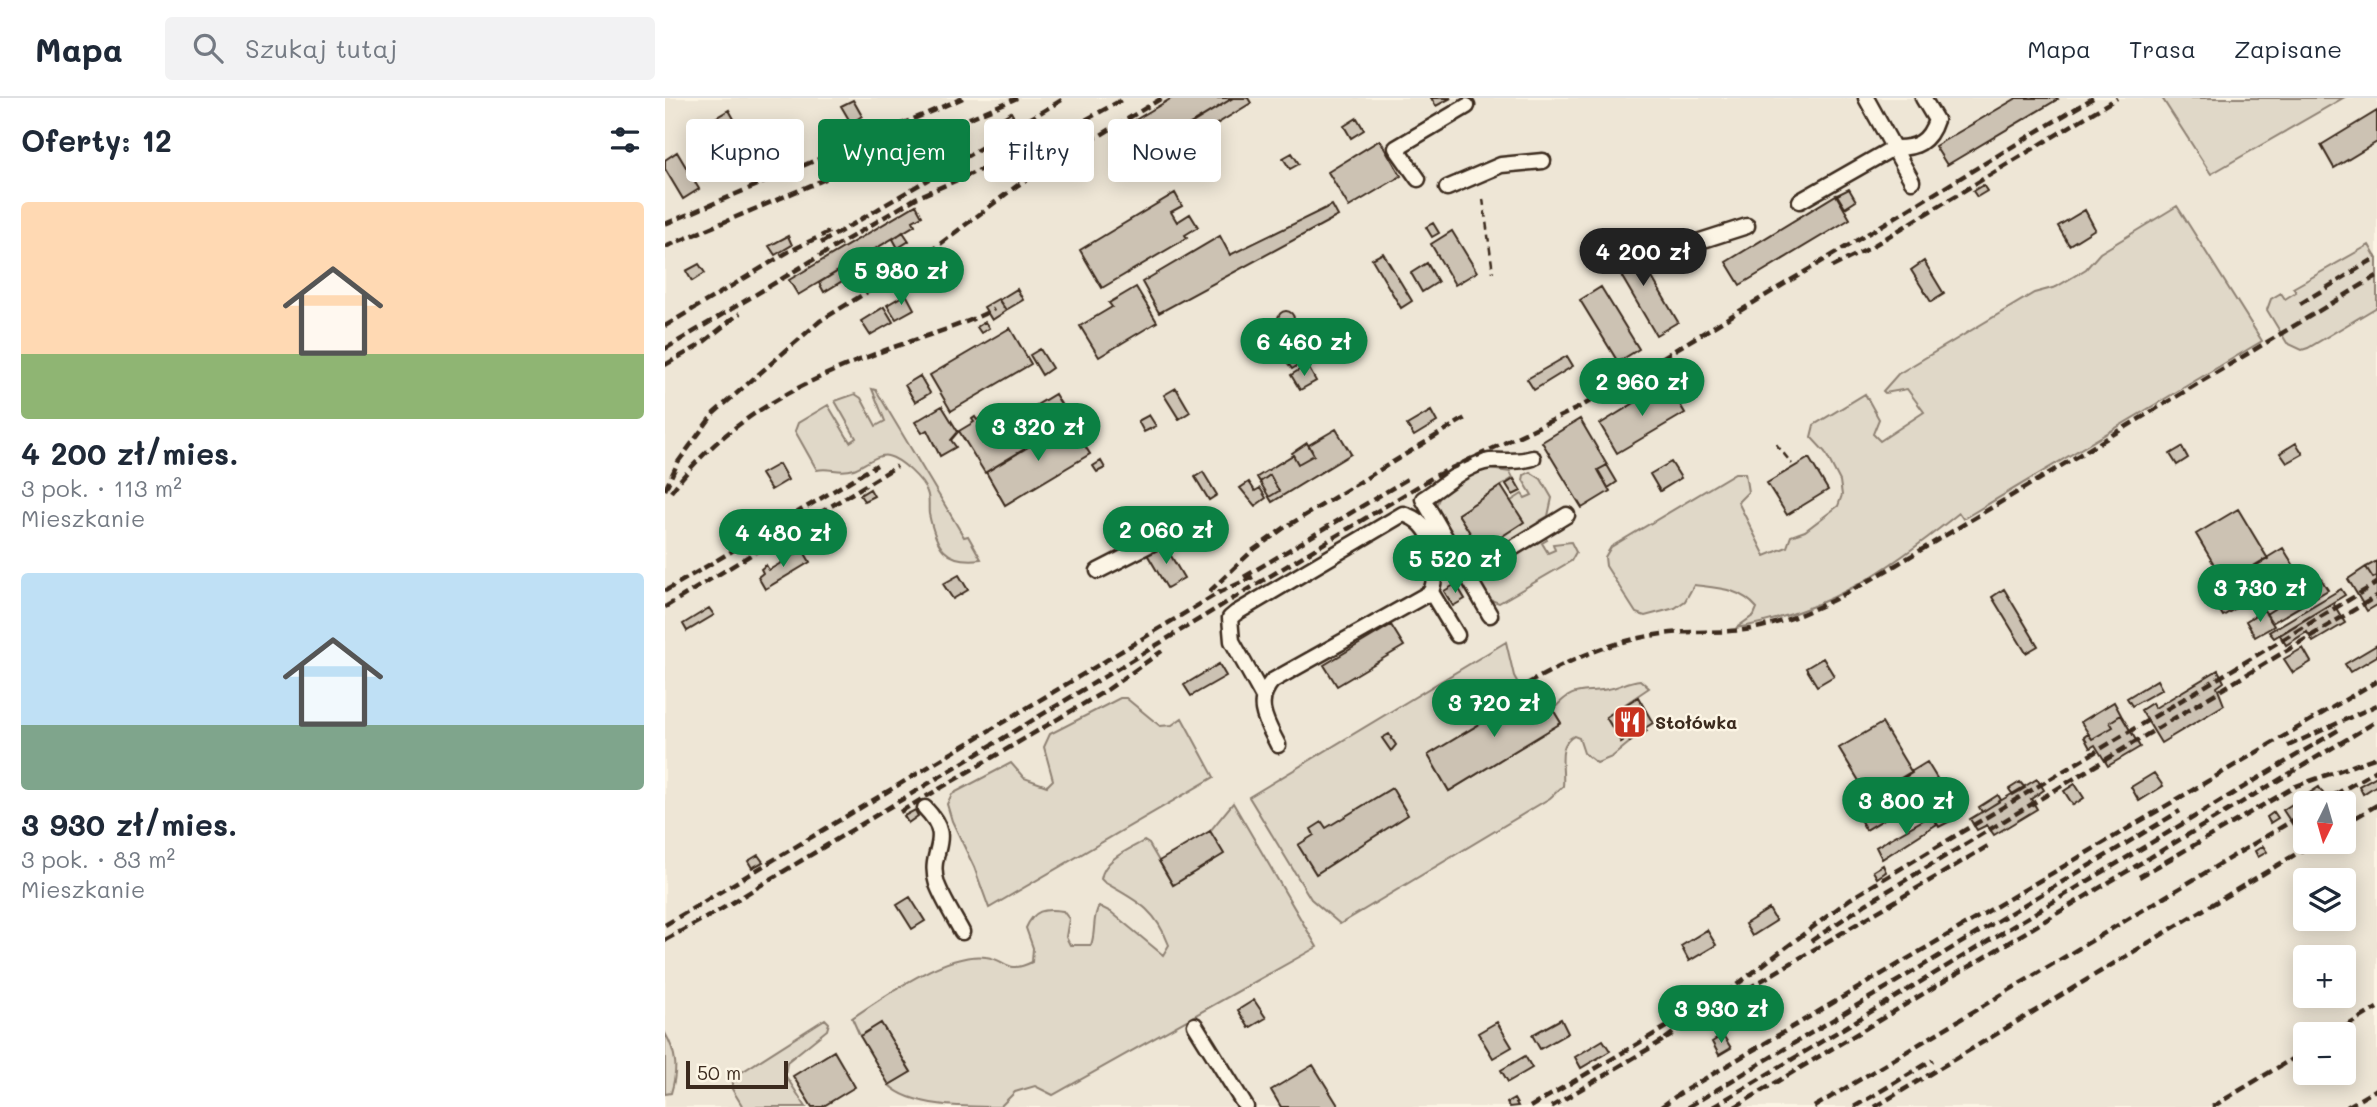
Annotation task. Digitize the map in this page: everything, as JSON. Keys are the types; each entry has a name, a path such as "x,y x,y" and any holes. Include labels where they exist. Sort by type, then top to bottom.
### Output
{"lane":[{"path":"1866,98 1912,181"},
{"path":"1800,201 1893,148 1908,148 1922,143 1932,132 1936,120 1923,98"},
{"path":"1418,179 1396,148 1467,106"},
{"path":"1447,188 1501,165 1543,161"},
{"path":"1694,243 1747,226"},
{"path":"1490,615 1423,499 1477,464 1492,461 1519,462 1533,458"},
{"path":"1277,746 1262,711 1262,695 1229,634 1230,618 1236,612 1403,514 1419,522 1433,546 1436,570 1431,592 1457,635"},
{"path":"1467,576 1567,515"},
{"path":"1098,572 1194,522"},
{"path":"1262,695 1272,681 1431,592"},
{"path":"925,808 939,822 941,842 935,865 937,883 962,932"},
{"path":"1195,1025 1246,1107"}],"path":[{"path":"1483,199 1493,272"},
{"path":"1776,443 1792,464"}],"shaded area":[{"path":"665,98 2377,98 2377,1107 665,1107"},
{"path":"2162,98 2343,98 2211,174"},
{"path":"2177,206 2262,341 1963,519 1959,513 1881,571 1828,600 1769,621 1736,628 1754,615 1757,608 1736,593 1694,585 1685,601 1675,608 1645,616 1636,613 1606,566 1605,557 1611,547 1735,473 1745,473 1748,492 1738,502 1765,556 1787,547 1791,536 1805,531 1838,506 1842,495 1840,481 1825,452 1811,437 1814,425 1865,394 1879,419 1873,434 1880,441 1924,412 1907,389 1885,393 1883,391 1898,374 2034,293 2056,287 2086,269 2100,253"},
{"path":"2369,245 2377,259 2377,307 2308,348 2302,350 2287,343 2267,310 2271,299 2281,293 2285,299 2296,292 2293,288"},
{"path":"872,389 876,390 964,537 968,536 981,559 959,559 944,551 932,526 925,487 899,461 880,456 849,470 817,470 795,431 798,423 828,405 850,442 856,438 835,401 855,394 861,398 876,426 885,421"},
{"path":"1483,468 1510,472 1513,478 1458,514 1481,549 1511,501 1522,494 1525,498 1532,495 1523,480 1524,475 1530,472 1541,479 1552,498 1548,516 1538,522 1547,540 1542,543 1548,553 1555,550 1553,544 1571,542 1576,552 1571,561 1499,603 1488,599 1436,509 1438,500 1447,488"},
{"path":"1506,642 1514,676 1525,696 1428,755 1449,791 1561,723 1553,710 1566,697 1578,692 1608,689 1640,680 1649,688 1606,717 1621,742 1627,738 1630,742 1612,757 1597,763 1584,753 1579,738 1574,736 1568,740 1563,751 1563,786 1550,798 1340,924 1311,899 1249,797"},
{"path":"1120,698 1126,698 1160,726 1172,725 1182,718 1214,777 989,908 974,867 952,821 947,804 952,794 1011,763 1024,778 1047,786 1053,780 1044,747 1050,734"},
{"path":"1233,803 1317,947 1053,1095 1035,1086 1015,1092 1000,1107 955,1106 911,1098 889,1085 911,1072 881,1024 860,1036 852,1018 916,977 952,961 986,957 1012,967 1032,962 1033,948 1026,928 1032,917 1045,910 1063,911 1069,919 1066,937 1070,945 1091,945 1095,915 1099,906 1111,912 1163,955 1169,945 1158,922 1144,907 1104,882 1101,879 1103,872 1118,856 1144,841 1149,844 1173,885 1223,854 1210,831"},
{"path":"825,1019 829,1023 827,1030 787,1062 785,1075 806,1107 743,1107 732,1089 734,1077"},
{"path":"665,1033 674,1055 675,1077 671,1093 665,1094"}],"building":[{"path":"1172,98 1233,98 1199,119 1137,119"},
{"path":"1233,98 1248,98 1251,103 1221,121 1221,119 1198,119"},
{"path":"1431,98 1451,98 1436,106"},
{"path":"2016,98 2058,99 1947,165 1935,146"},
{"path":"853,100 862,116 849,119 841,106"},
{"path":"729,110 734,119 714,119"},
{"path":"2377,111 2377,142 2334,168 2321,145"},
{"path":"1011,112 1015,119 1000,119"},
{"path":"1357,118 1364,130 1351,138 1344,126"},
{"path":"1380,140 1401,176 1349,207 1328,172"},
{"path":"677,152 686,167 686,182 695,182 699,189 683,199 665,169 665,160"},
{"path":"1292,153 1299,164 1290,169 1283,158"},
{"path":"1983,185 1987,191 1977,197 1973,191"},
{"path":"1849,189 1856,201 1845,208 1837,195"},
{"path":"1175,193 1182,206 1171,212 1177,222 1190,214 1198,227 1185,235 1187,238 1102,288 1080,250"},
{"path":"1836,195 1850,219 1740,285 1726,262"},
{"path":"916,205 922,216 913,221 915,225 798,295 789,280"},
{"path":"1332,205 1338,216 1159,313 1142,282 1220,236 1230,255"},
{"path":"2085,210 2095,229 2069,245 2058,226"},
{"path":"1433,223 1439,233 1432,237 1426,227"},
{"path":"1452,231 1477,272 1455,285 1431,244"},
{"path":"903,232 909,241 898,248 893,239"},
{"path":"788,236 792,245 775,255 769,246"},
{"path":"1630,240 1678,322 1656,335 1608,253"},
{"path":"871,251 877,260 824,292 819,283"},
{"path":"1383,253 1412,301 1401,308 1372,259"},
{"path":"1924,261 1944,294 1931,302 1911,270"},
{"path":"1427,263 1438,282 1422,292 1411,273"},
{"path":"699,264 705,273 692,281 686,271"},
{"path":"1136,287 1157,322 1099,357 1080,326 1112,307 1109,303"},
{"path":"1601,287 1639,349 1618,362 1580,300"},
{"path":"1017,289 1023,300 1006,310 999,300"},
{"path":"906,294 914,309 896,319 887,305"},
{"path":"998,299 1006,311 992,320 984,307"},
{"path":"884,307 893,322 870,335 861,321"},
{"path":"1286,311 1294,319 1286,327 1278,319"},
{"path":"985,322 989,328 981,333 977,327"},
{"path":"1010,328 1031,364 951,411 930,375"},
{"path":"1343,342 1350,353 1339,360 1332,349"},
{"path":"1296,346 1305,361 1292,369 1282,355"},
{"path":"1040,349 1052,368 1042,375 1030,355"},
{"path":"1567,356 1573,366 1534,390 1527,379"},
{"path":"1307,365 1316,381 1300,390 1291,375"},
{"path":"920,376 930,393 915,402 905,385"},
{"path":"1667,383 1685,413 1617,453 1600,424"},
{"path":"1176,388 1190,412 1179,419 1164,395"},
{"path":"1055,394 1071,421 985,473 959,431 974,422 972,419 975,417 977,420 982,417 992,432"},
{"path":"942,406 958,432 951,440 956,447 940,456 927,430 922,433 915,422"},
{"path":"1431,411 1437,422 1414,436 1407,425"},
{"path":"1149,415 1156,426 1144,432 1138,421"},
{"path":"1580,419 1607,465 1598,470 1610,491 1582,508 1542,442"},
{"path":"1070,422 1090,454 1005,505 986,472"},
{"path":"1336,429 1351,454 1272,502 1269,497 1279,491 1270,475 1260,482 1257,477 1293,455 1298,464 1314,455 1309,445"},
{"path":"1307,443 1314,455 1298,464 1292,453"},
{"path":"2296,443 2303,454 2287,463 2280,453"},
{"path":"2182,447 2188,458 2177,465 2170,454"},
{"path":"1809,458 1828,490 1787,515 1767,483"},
{"path":"1101,461 1105,468 1097,472 1093,466"},
{"path":"1671,462 1681,478 1660,491 1650,474"},
{"path":"779,464 788,480 771,490 761,474"},
{"path":"1607,465 1617,482 1608,488 1598,470"},
{"path":"1203,472 1217,495 1209,500 1195,477"},
{"path":"1270,475 1279,491 1269,497 1260,482"},
{"path":"1514,479 1521,491 1513,495 1506,484"},
{"path":"1249,482 1255,491 1260,488 1266,498 1255,506 1240,488"},
{"path":"1501,486 1524,522 1481,550 1458,514"},
{"path":"870,489 874,496 864,501 860,495"},
{"path":"2238,509 2268,559 2225,583 2196,534"},
{"path":"1164,544 1184,578 1167,588 1147,554"},
{"path":"2283,548 2297,571 2223,616 2209,593"},
{"path":"803,550 810,562 765,589 758,577 763,573 761,569 766,565 769,570"},
{"path":"2377,561 2377,576 2373,578 2366,567"},
{"path":"2366,567 2373,578 2377,576 2377,605 2367,611 2348,579"},
{"path":"959,575 968,590 953,599 943,584"},
{"path":"2321,579 2328,590 2272,623 2266,614"},
{"path":"1456,584 1465,599 1453,606 1444,591"},
{"path":"2004,589 2038,646 2026,653 1992,597"},
{"path":"2341,589 2345,595 2274,638 2269,632"},
{"path":"2333,603 2345,623 2313,642 2307,632 2286,645 2280,635"},
{"path":"709,608 714,615 687,631 683,624"},
{"path":"2264,610 2274,626 2255,637 2246,621"},
{"path":"1391,625 1404,646 1337,686 1324,665"},
{"path":"2377,645 2377,656 2350,672 2345,664"},
{"path":"2303,648 2311,662 2293,673 2284,659"},
{"path":"1823,658 1834,676 1817,686 1806,668"},
{"path":"1219,664 1226,676 1191,696 1184,685"},
{"path":"2218,670 2224,682 2217,687 2224,705 2161,743 2141,710 2152,703 2155,708"},
{"path":"2157,680 2162,689 2132,706 2127,698"},
{"path":"1540,688 1561,723 1449,791 1428,755"},
{"path":"1638,697 1653,723 1645,728 1647,731 1630,742 1627,738 1621,742 1606,717"},
{"path":"2114,702 2121,715 2110,722 2113,727 2092,739 2081,722"},
{"path":"2121,715 2140,747 2108,766 2095,745 2090,748 2084,737 2088,734 2092,739 2113,727 2110,722"},
{"path":"1882,723 1912,773 1870,799 1839,748"},
{"path":"1389,734 1396,745 1391,751 1382,738"},
{"path":"1927,762 1941,785 1866,830 1853,807"},
{"path":"2154,773 2163,786 2139,801 2131,787"},
{"path":"2377,776 2377,785 2363,794 2359,786"},
{"path":"2037,779 2044,790 2031,799 2037,809 1994,835 1987,825 1977,830 1970,819"},
{"path":"2020,782 2025,788 2013,795 2009,789"},
{"path":"2075,784 2084,798 2073,805 2064,791"},
{"path":"1392,788 1408,815 1316,874 1298,845 1314,835 1311,829 1322,822 1326,828"},
{"path":"1998,795 2001,800 1982,812 1979,807"},
{"path":"1948,800 1958,817 1939,827 1930,811"},
{"path":"2293,804 2293,825 2283,810"},
{"path":"915,810 918,816 908,823 904,816"},
{"path":"2274,812 2278,818 2270,823 2267,817"},
{"path":"1932,815 1937,824 1882,859 1876,847"},
{"path":"1210,831 1224,854 1173,885 1159,861"},
{"path":"2263,846 2267,852 2258,857 2255,851"},
{"path":"758,855 763,862 752,868 748,861"},
{"path":"1883,865 1886,872 1877,878 1873,871"},
{"path":"910,897 925,921 912,929 897,905"},
{"path":"1769,909 1776,921 1752,936 1745,924"},
{"path":"1707,930 1716,945 1689,961 1681,946"},
{"path":"1254,1000 1266,1018 1249,1028 1238,1010"},
{"path":"1561,1019 1568,1033 1540,1049 1532,1035"},
{"path":"1497,1022 1512,1047 1493,1058 1478,1033"},
{"path":"881,1023 911,1072 889,1085 860,1036"},
{"path":"1723,1035 1731,1048 1719,1055 1712,1042"},
{"path":"1603,1040 1610,1051 1581,1068 1575,1057"},
{"path":"834,1051 855,1087 822,1107 812,1107 793,1076"},
{"path":"1525,1056 1532,1068 1508,1082 1501,1070"},
{"path":"1313,1065 1339,1107 1281,1107 1271,1090"},
{"path":"1514,1099 1518,1106 1509,1107 1507,1103"}],"railway":[{"path":"665,224 963,98"},
{"path":"665,247 1017,98"},
{"path":"821,243 1065,98"},
{"path":"665,349 916,198 1055,137 1125,98"},
{"path":"665,490 678,462 714,413 820,321 919,260 1018,185 1162,98"},
{"path":"665,940 720,910 1435,476 1582,406 2093,98"},
{"path":"1832,267 1866,250 2117,98"},
{"path":"665,326 788,252 829,232"},
{"path":"2300,304 2377,257"},
{"path":"1527,684 1561,666 1614,644 1671,633 1751,629 1790,619 1826,603 1896,565 2377,276"},
{"path":"671,492 717,442 771,403 831,372 994,309"},
{"path":"665,365 700,345 740,313"},
{"path":"1209,592 1252,551 1284,528 1467,417"},
{"path":"665,591 877,465"},
{"path":"665,607 897,466"},
{"path":"1244,577 1409,478"},
{"path":"665,925 1220,592 1253,577"},
{"path":"1665,1039 1850,899 2377,583"},
{"path":"1811,941 1866,904 2377,596"},
{"path":"900,812 1107,690 1162,651"},
{"path":"1661,1107 2377,681"},
{"path":"2288,746 2377,705"},
{"path":"1735,1107 2377,721"},
{"path":"1713,1107 2340,729"},
{"path":"2139,877 2296,786 2377,757"},
{"path":"2341,791 2377,770"},
{"path":"2356,817 2377,805"},
{"path":"1688,1107 2180,811"},
{"path":"1814,1107 2293,820"},
{"path":"1734,997 1988,846"},
{"path":"1875,1107 2296,854"},
{"path":"2353,1022 2377,1008"},
{"path":"1530,1107 1678,1020"},
{"path":"1551,1107 1672,1035"},
{"path":"2212,1107 2293,1058"},
{"path":"1854,1107 1933,1060"},
{"path":"2347,1107 2377,1089"}],"place":[{"name":"Stołówka","path":"1630,722"}]}
